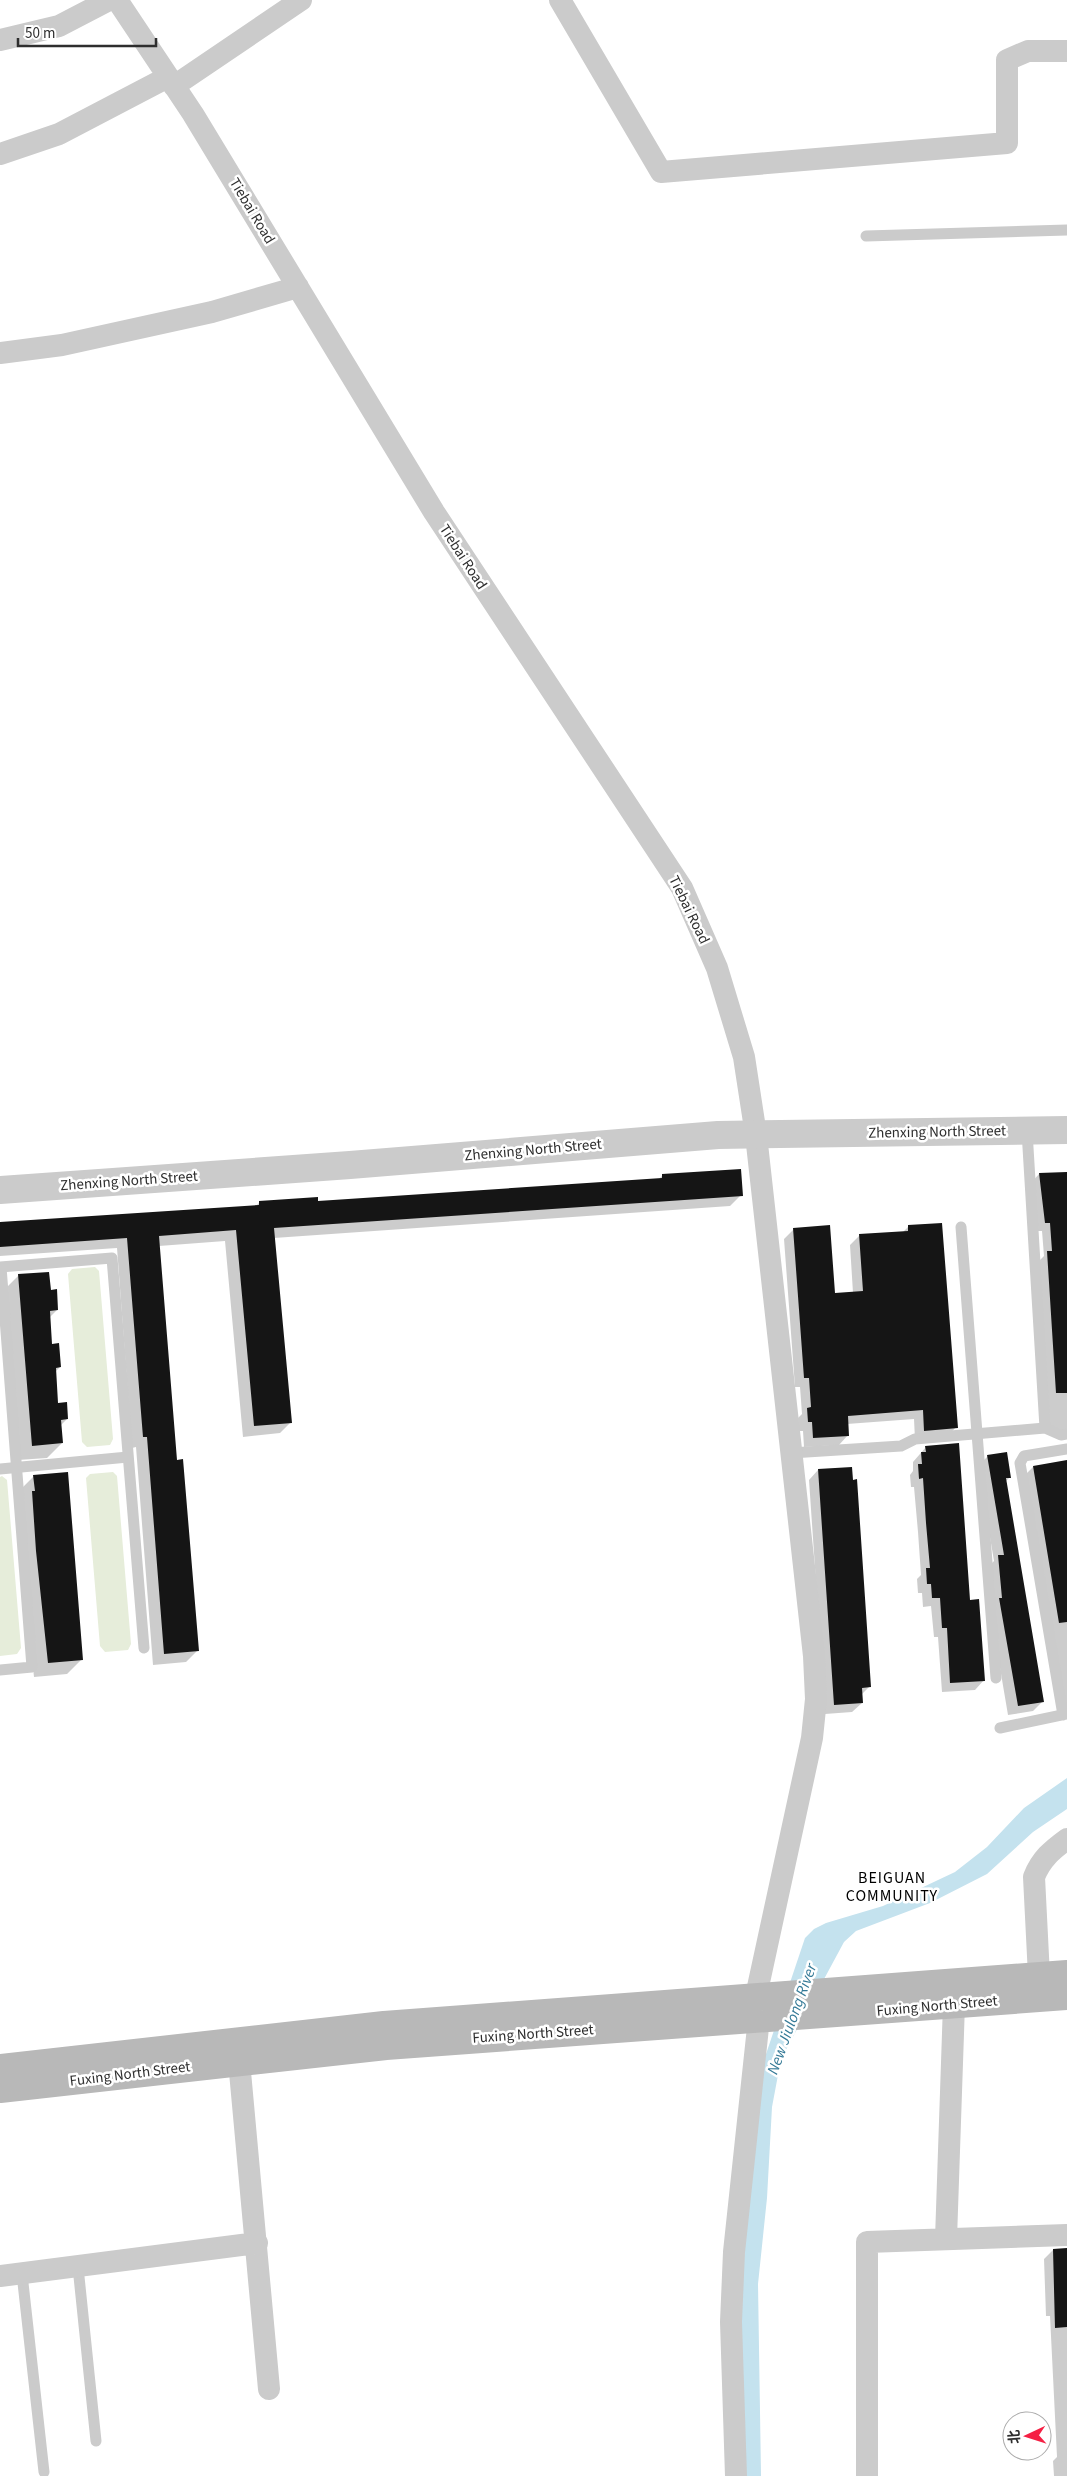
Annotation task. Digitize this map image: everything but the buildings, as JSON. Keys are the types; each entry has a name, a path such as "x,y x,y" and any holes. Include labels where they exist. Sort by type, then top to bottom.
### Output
{"main road":[{"name":"Fuxing North Street","path":"822,2004 1067,1974"},
{"name":"Fuxing North Street","path":"0,2068 384,2025 822,2004 954,2004 1067,1996"},
{"name":"Fuxing North Street","path":"0,2089 239,2061 508,2036 764,2007"}],"street":[{"path":"0,40 59,26 109,0"},
{"name":"Tiebai Road","path":"117,0 171,82 298,287 434,512 682,888 717,968 744,1057 756,1135 814,1656 816,1699 812,1738 764,2007 734,2252 732,2322 736,2476"},
{"path":"0,154 59,134 171,82 239,44 301,0"},
{"path":"560,0 661,172 1007,143 1007,60 1028,51 1067,51"},
{"path":"0,353 62,345 212,312 298,287"},
{"name":"Zhenxing North Street","path":"0,1190 340,1166 718,1135 1067,1130"},
{"path":"1039,1976 1034,1877 1039,1865 1051,1851 1067,1839"},
{"path":"946,2239 954,2004"},
{"path":"239,2061 269,2389"},
{"path":"867,2476 867,2242 1067,2235"},
{"path":"0,2276 257,2243"}],"lane":[{"path":"866,236 1067,230"},
{"path":"1027,1130 1045,1428"},
{"path":"961,1227 996,1678"},
{"path":"0,1670 32,1667 1,1267 112,1258 144,1648"},
{"path":"791,1453 901,1446 915,1439 1045,1428 1061,1435 1067,1434"},
{"path":"1000,1728 1065,1714 1020,1462 1024,1456 1067,1449"},
{"path":"0,1469 128,1457"},
{"path":"78,2267 96,2441"},
{"path":"22,2274 44,2472"}],"green space":[{"path":"95,1267 99,1271 113,1439 110,1445 87,1447 82,1442 68,1274 72,1269"},
{"path":"113,1472 117,1476 131,1644 128,1650 105,1652 100,1646 86,1478 90,1474"},
{"path":"2,1476 7,1480 21,1648 17,1654 0,1656 0,1477"}],"water":[{"name":"New Jiulong River","path":"1067,1778 1067,1809 1033,1832 987,1874 930,1903 856,1931 844,1942 781,2059 772,2107 767,2198 758,2284 761,2476 744,2476 740,2302 760,2072 805,1938 814,1929 826,1923 883,1906 955,1872 987,1847 1024,1808"}],"district":[{"name":"BEIGUAN COMMUNITY","path":"892,1887"}]}
